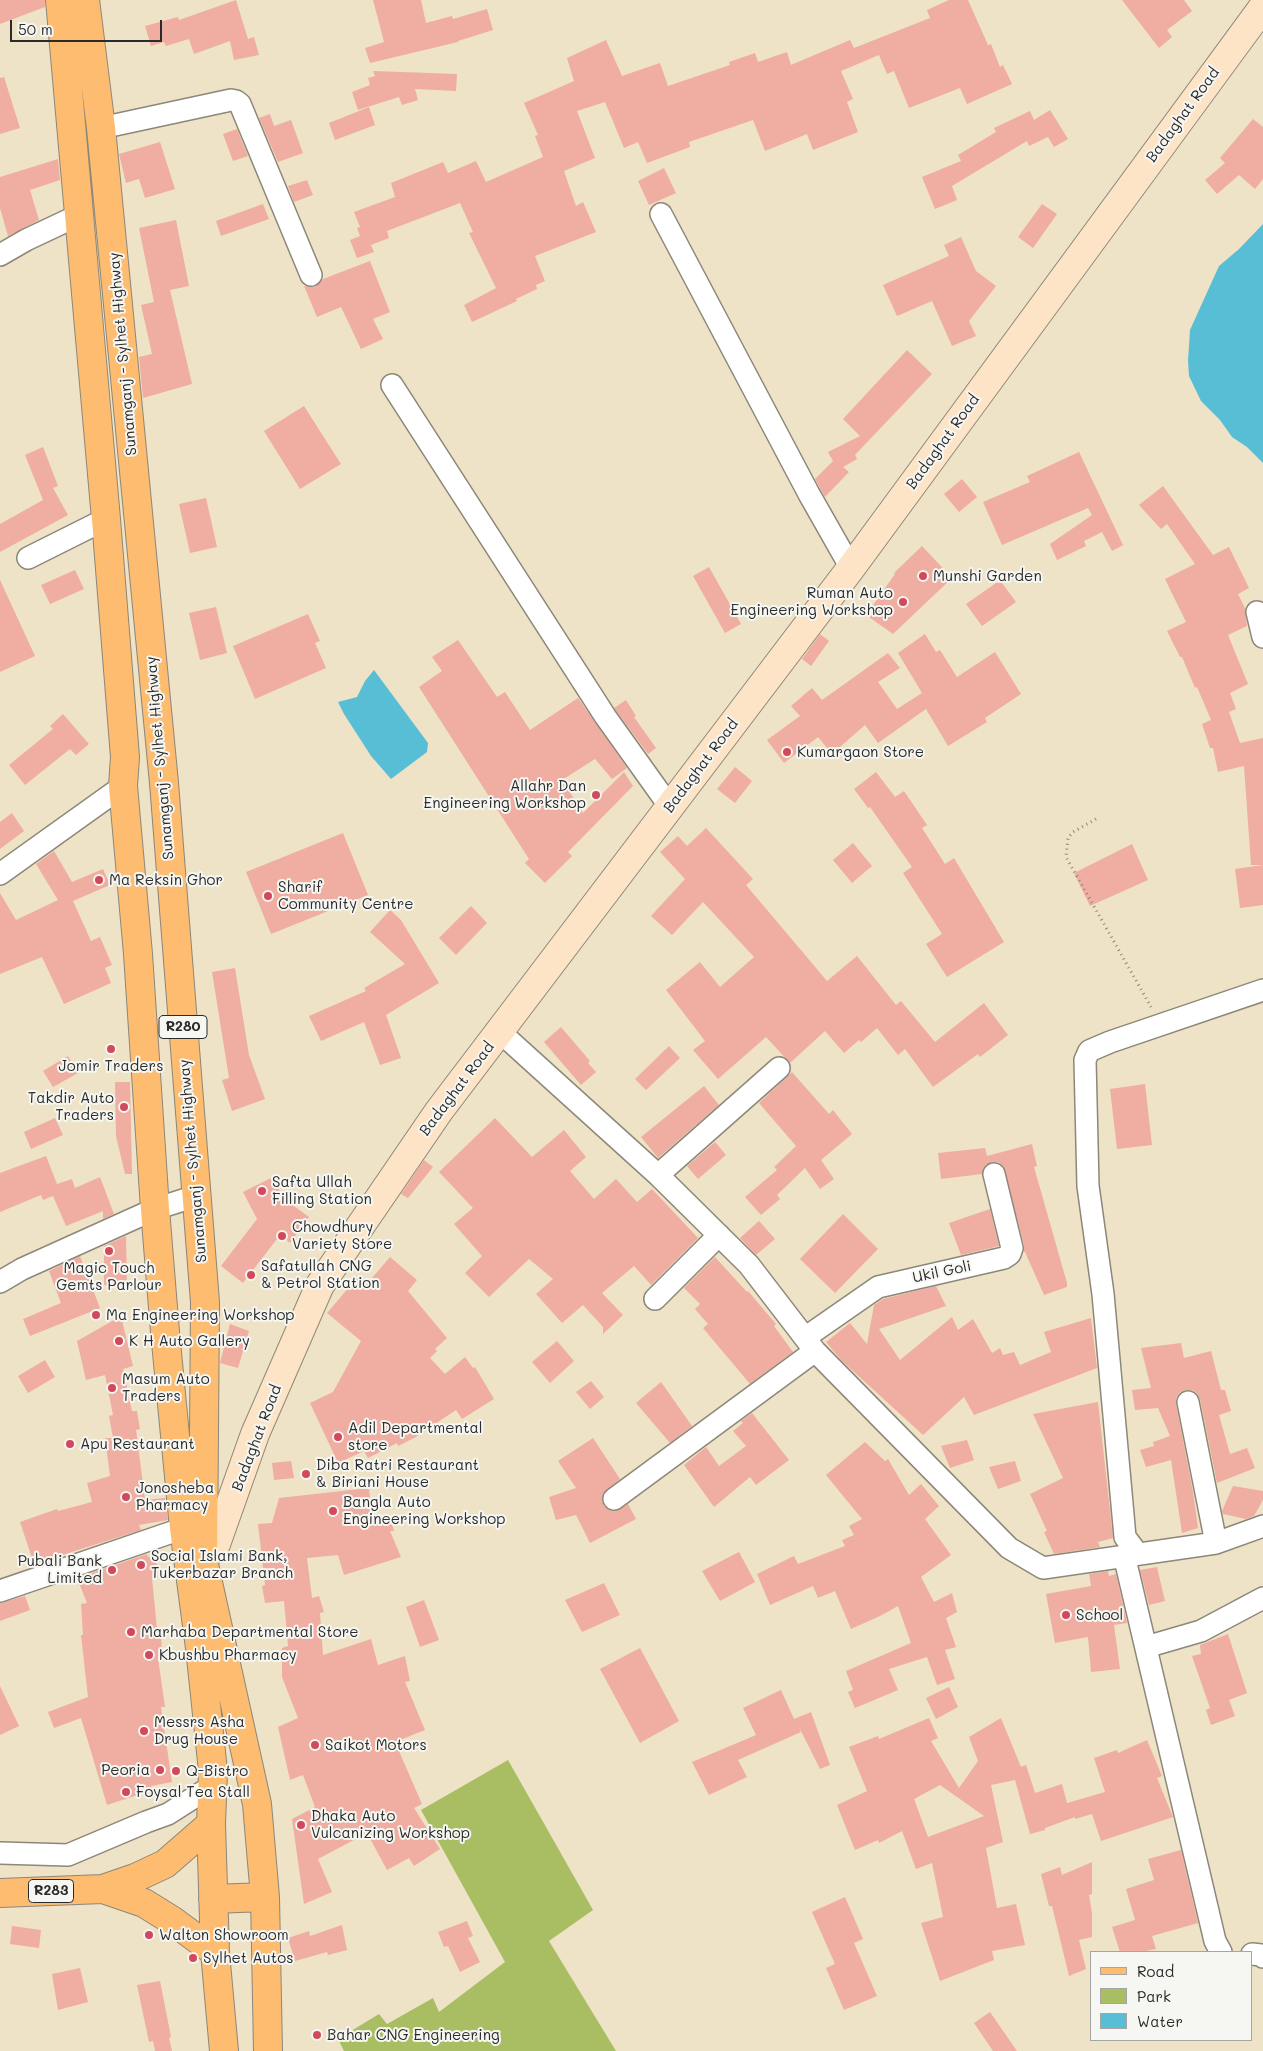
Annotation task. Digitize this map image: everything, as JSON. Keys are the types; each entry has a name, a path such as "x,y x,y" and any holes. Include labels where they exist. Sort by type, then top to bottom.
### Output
{"main road":[{"name":"Sunamganj - Sylhet Highway","path":"60,0 106,519 125,757 123,786 138,954 155,1208 184,1528 196,1564 257,1804 265,1898 268,2051"},
{"name":"Sunamganj - Sylhet Highway","path":"85,0 101,128 164,783 204,1302 196,1564 200,1648 213,1770 211,1824 215,1952 224,2051"},
{"name":"Badaghat Road","path":"196,1564 216,1544 255,1434 320,1285 439,1111 851,568 1263,7"},
{"path":"138,954 177,951"},
{"path":"163,1305 204,1302"},
{"path":"103,1889 135,1878 165,1864 211,1824"},
{"path":"103,1889 144,1903 173,1920 215,1952"},
{"name":"R283","path":"0,1893 103,1889"},
{"path":"213,1899 265,1898"}],"street":[{"path":"101,128 236,101 240,104 311,275"},
{"path":"661,214 809,494 851,568"},
{"path":"0,255 26,240 79,215"},
{"path":"392,385 605,716 670,807"},
{"path":"28,558 106,519"},
{"path":"1257,612 1263,637"},
{"path":"0,874 123,786"},
{"path":"1220,1951 1215,1941 1146,1647 1131,1554 1126,1537 1103,1294 1088,1186 1084,1060 1090,1051 1263,990"},
{"path":"500,1032 658,1175 749,1265 811,1344 1009,1548 1043,1568 1216,1543 1263,1526"},
{"path":"658,1175 779,1068"},
{"name":"Ukil Goli","path":"811,1344 878,1287 1004,1258 1010,1254 1012,1248 994,1174"},
{"path":"0,1282 22,1269 155,1208 196,1196"},
{"path":"655,1299 719,1235"},
{"path":"614,1499 811,1344"},
{"path":"1188,1402 1216,1543"},
{"path":"0,1591 184,1528"},
{"path":"1146,1647 1201,1631 1263,1598"},
{"path":"0,1853 68,1856 168,1814 212,1786"}],"path":[{"path":"1096,819 1073,832 1068,838 1066,857 1161,1025"}],"green space":[{"path":"508,1760 593,1910 549,1941 616,2051 344,2051 338,2039 379,2014 387,2024 433,1998 439,2012 505,1962 421,1810"}],"water":[{"path":"1263,224 1263,463 1247,447 1232,437 1220,420 1201,401 1189,376 1188,361 1190,330 1219,266 1239,249"},
{"path":"374,670 428,743 427,752 391,779 371,756 338,702 357,697 365,681"}],"building":[{"path":"0,0 45,0 45,7 0,24"},
{"path":"236,0 248,39 254,37 259,55 234,60 230,41 194,54 189,39 166,46 164,42 151,46 145,26 178,17 179,20"},
{"path":"373,0 421,0 426,23 452,16 453,19 487,9 493,30 458,42 370,63 365,48 384,42"},
{"path":"949,0 968,0 988,45 991,44 1000,67 1003,65 1012,84 967,104 960,88 909,108 894,71 887,74 879,55 841,71 853,99 847,102 858,132 813,150 807,134 765,151 753,120 689,142 690,147 647,163 638,142 624,148 605,102 577,111 595,158 564,171 576,206 583,202 596,232 535,256 545,281 536,285 537,289 516,299 517,301 472,322 464,305 496,288 469,233 473,232 460,203 387,231 389,238 371,245 374,252 357,258 350,240 360,236 357,228 360,227 354,212 395,197 391,183 443,162 448,173 476,161 486,182 543,157 535,136 538,135 524,103 574,81 567,58 606,40 622,76 660,63 668,86 730,65 729,62 755,53 758,62 787,52 791,65 850,40 854,48 930,18 927,10"},
{"path":"1122,0 1184,0 1192,11 1167,30 1172,37 1159,48"},
{"path":"373,71 457,74 456,91 415,89 418,100 402,105 399,97 358,110 352,92 370,85 368,78 375,76"},
{"path":"4,77 20,128 0,134 0,78"},
{"path":"369,107 375,125 335,140 329,123"},
{"path":"1050,110 1068,139 1054,147 1048,137 1029,146 1027,141 952,186 957,200 935,209 922,177 961,161 958,155 996,132 994,128 1030,111 1034,120"},
{"path":"270,114 274,126 291,120 303,153 278,162 259,118"},
{"path":"1253,119 1263,127 1263,179 1255,189 1239,175 1217,194 1205,180 1225,163 1220,158"},
{"path":"237,129 248,156 233,161 223,134"},
{"path":"160,142 175,189 145,198 139,179 126,183 119,154"},
{"path":"58,159 60,180 30,190 39,220 8,236 0,208 0,177"},
{"path":"664,168 676,193 649,205 638,181"},
{"path":"307,180 313,195 294,202 288,186"},
{"path":"263,204 269,219 221,236 216,221"},
{"path":"1042,204 1057,214 1033,248 1018,237"},
{"path":"176,220 189,286 170,290 192,384 143,398 139,357 152,354 141,305 154,302 139,228"},
{"path":"961,237 976,271 996,286 969,321 976,336 952,346 932,301 897,316 883,285 949,256 944,245"},
{"path":"370,261 390,312 373,319 383,339 361,349 341,307 317,317 304,286 315,287 323,279"},
{"path":"907,350 932,374 855,455 857,459 843,467 849,472 825,497 815,479 833,461 828,452 860,436 843,419"},
{"path":"304,406 341,464 300,489 264,431"},
{"path":"43,447 58,486 53,488 68,515 0,552 0,524 43,500 25,455"},
{"path":"1079,452 1123,545 1112,551 1102,532 1084,541 1086,546 1057,560 1050,544 1092,515 1088,508 1002,545 983,502 1030,482 1027,476"},
{"path":"962,479 977,497 959,512 944,494"},
{"path":"1163,486 1213,555 1229,547 1249,588 1238,594 1245,608 1247,626 1228,635 1248,684 1230,693 1236,709 1229,712 1240,743 1263,738 1263,865 1251,865 1244,766 1218,772 1213,748 1210,748 1202,724 1211,720 1197,687 1195,688 1182,657 1180,657 1167,631 1186,622 1165,579 1195,564 1167,524 1161,529 1139,505"},
{"path":"206,498 217,547 190,553 179,504"},
{"path":"922,546 952,578 893,634 866,615 894,573"},
{"path":"709,567 741,624 725,633 693,576"},
{"path":"75,570 84,589 50,604 41,585"},
{"path":"0,580 35,656 0,672"},
{"path":"996,583 1002,583 1016,602 982,626 966,604"},
{"path":"216,607 227,653 200,660 189,613"},
{"path":"308,614 320,641 315,643 326,668 255,699 233,646"},
{"path":"820,634 829,641 811,666 802,659"},
{"path":"925,634 936,652 940,650 957,677 995,652 1021,694 985,718 987,722 948,746 926,709 878,743 865,725 832,754 818,737 784,763 767,740 800,716 791,706 812,688 822,700 888,653 900,668 878,682 897,709 922,693 898,653"},
{"path":"458,640 497,697 505,692 530,730 578,698 627,768 612,779 595,759 562,780 583,813 624,772 633,786 568,852 572,856 545,883 525,863 529,859 419,687 442,671 432,657"},
{"path":"626,700 636,716 634,717 656,748 648,754 614,708"},
{"path":"63,714 89,744 76,755 70,749 25,785 9,765 53,729 50,726"},
{"path":"735,767 752,781 735,803 717,789"},
{"path":"876,772 895,797 904,791 927,825 922,828 945,864 954,858 1004,942 947,977 926,944 942,934 903,873 912,867 870,807 868,808 854,789"},
{"path":"12,813 24,831 0,849 0,822"},
{"path":"706,828 753,879 746,885 827,981 857,956 896,1005 901,1001 935,1042 984,1003 1008,1035 980,1057 978,1054 933,1087 905,1049 898,1055 877,1028 844,1053 825,1031 790,1063 766,1037 718,1079 693,1050 705,1041 666,990 700,962 720,987 754,957 703,902 672,935 651,916 685,879 660,852 678,836 687,846"},
{"path":"343,833 368,895 271,934 246,872"},
{"path":"853,843 872,866 852,883 833,860"},
{"path":"1132,844 1148,880 1090,906 1074,873"},
{"path":"54,851 72,882 103,869 110,885 73,901 91,941 100,937 112,965 105,968 111,983 64,1004 42,957 0,974 0,893 16,920 58,900 36,864"},
{"path":"1263,865 1263,905 1240,908 1235,869"},
{"path":"471,906 487,923 456,955 439,938"},
{"path":"390,910 401,920 439,983 386,1015 401,1058 380,1065 364,1022 321,1041 309,1016 366,991 364,988 405,964 370,932"},
{"path":"235,968 249,1055 265,1099 232,1111 222,1080 229,1078 212,972"},
{"path":"561,1027 590,1061 588,1063 596,1072 581,1085 544,1042"},
{"path":"669,1046 680,1058 646,1090 635,1079"},
{"path":"68,1056 78,1073 53,1087 43,1071"},
{"path":"792,1072 829,1114 833,1110 852,1134 821,1160 834,1179 820,1189 805,1168 777,1195 780,1199 761,1215 745,1197 777,1170 774,1167 796,1146 759,1103"},
{"path":"115,1082 130,1082 132,1174 125,1174 116,1136"},
{"path":"1145,1084 1152,1145 1117,1149 1110,1089"},
{"path":"704,1086 719,1105 658,1158 641,1137"},
{"path":"55,1118 63,1135 31,1149 24,1132"},
{"path":"495,1118 532,1157 564,1130 586,1157 570,1171 594,1199 616,1179 637,1202 652,1189 698,1238 651,1285 634,1266 602,1293 623,1315 603,1334 603,1327 583,1305 562,1323 536,1294 553,1279 529,1259 489,1297 465,1273 482,1256 454,1224 473,1208 439,1172"},
{"path":"715,1142 726,1155 698,1179 687,1166"},
{"path":"1032,1144 1037,1166 1034,1167 1067,1283 1067,1287 1044,1295 1024,1252 1024,1245 1003,1166 998,1162 992,1162 985,1165 982,1174 941,1179 938,1153 985,1148 987,1156"},
{"path":"46,1156 57,1184 72,1179 75,1188 100,1177 114,1214 103,1219 103,1211 66,1226 53,1196 43,1200 41,1195 0,1212 0,1173"},
{"path":"424,1160 433,1167 408,1198 401,1194"},
{"path":"273,1177 283,1198 309,1217 290,1243 280,1235 243,1283 221,1266 257,1219 243,1192"},
{"path":"990,1209 999,1246 961,1255 949,1223"},
{"path":"843,1214 878,1249 835,1293 800,1259"},
{"path":"759,1221 775,1239 756,1255 740,1238"},
{"path":"126,1236 127,1285 104,1285 104,1246"},
{"path":"80,1256 100,1308 30,1336 23,1319 61,1303 49,1271"},
{"path":"390,1257 417,1280 408,1291 447,1338 435,1349 437,1351 430,1358 445,1374 465,1357 473,1368 475,1367 494,1399 462,1419 456,1410 414,1438 398,1446 397,1443 368,1458 364,1451 338,1463 310,1403 333,1392 361,1341 327,1313 357,1278 366,1285"},
{"path":"715,1257 748,1291 776,1324 774,1326 793,1352 750,1384 703,1328 708,1324 695,1309 700,1304 684,1288"},
{"path":"936,1286 946,1306 879,1329 900,1360 952,1317 958,1330 973,1319 992,1353 1000,1348 1003,1355 1014,1352 1020,1365 1051,1352 1044,1332 1091,1318 1097,1368 974,1415 964,1397 923,1435 842,1361 826,1342 850,1323 867,1344 874,1305 883,1299"},
{"path":"121,1316 133,1366 123,1369 132,1411 137,1411 140,1429 136,1430 145,1500 165,1498 168,1520 139,1525 141,1530 34,1564 20,1522 57,1509 58,1511 92,1502 87,1483 110,1476 105,1438 113,1438 109,1416 113,1415 105,1375 86,1380 77,1341"},
{"path":"230,1324 249,1331 238,1368 220,1363"},
{"path":"557,1341 574,1361 550,1383 532,1362"},
{"path":"1181,1343 1184,1358 1211,1351 1221,1390 1225,1390 1231,1411 1219,1415 1230,1454 1247,1448 1255,1468 1217,1483 1200,1399 1197,1393 1192,1390 1185,1390 1179,1393 1176,1398 1176,1404 1198,1528 1182,1533 1171,1460 1146,1467 1140,1450 1154,1446 1153,1442 1170,1436 1158,1408 1135,1410 1132,1390 1151,1388 1141,1348"},
{"path":"45,1360 55,1377 28,1393 18,1376"},
{"path":"591,1381 604,1397 590,1409 576,1392"},
{"path":"661,1382 692,1426 670,1443 636,1403"},
{"path":"1098,1402 1113,1538 1098,1542 1100,1547 1054,1554 1044,1532 1047,1531 1030,1494 1063,1478 1033,1414"},
{"path":"752,1413 789,1460 756,1485 750,1477 714,1507 684,1465 706,1447 719,1466 746,1446 733,1431 743,1423 741,1421"},
{"path":"593,1438 620,1479 603,1494 604,1506 609,1510 615,1511 628,1504 636,1519 590,1543 576,1515 556,1520 549,1497 576,1488 558,1461"},
{"path":"967,1440 974,1460 950,1468 941,1446"},
{"path":"865,1442 885,1461 888,1459 909,1495 921,1484 939,1506 925,1519 951,1555 921,1577 934,1602 952,1593 957,1612 946,1618 956,1647 945,1650 955,1679 937,1685 927,1657 889,1669 898,1690 855,1708 848,1692 853,1690 846,1671 911,1643 898,1606 851,1629 835,1591 818,1598 813,1586 770,1605 757,1574 794,1556 798,1564 845,1546 842,1540 854,1535 849,1526 862,1519 826,1475"},
{"path":"291,1461 294,1478 274,1480 272,1463"},
{"path":"1015,1461 1021,1481 998,1489 989,1467"},
{"path":"1233,1486 1263,1491 1263,1500 1254,1516 1246,1519 1223,1514 1222,1511"},
{"path":"369,1488 372,1520 390,1516 394,1531 390,1531 401,1557 344,1575 338,1555 307,1558 312,1598 319,1596 324,1612 320,1613 323,1655 371,1639 378,1665 405,1656 410,1681 405,1682 425,1730 395,1742 422,1804 414,1808 440,1849 414,1866 409,1858 387,1870 367,1833 318,1859 332,1892 304,1904 292,1819 315,1807 303,1775 290,1780 278,1727 298,1718 282,1677 282,1648 288,1646 284,1601 265,1603 262,1586 265,1585 258,1524 272,1523 279,1498"},
{"path":"739,1552 755,1582 720,1601 702,1571"},
{"path":"147,1554 148,1557 156,1556 158,1578 152,1578 157,1629 161,1629 162,1658 158,1658 165,1707 161,1707 172,1782 151,1786 153,1790 107,1805 81,1718 54,1728 48,1712 88,1697 81,1635 83,1635 81,1604 87,1603 77,1578"},
{"path":"1157,1567 1165,1601 1149,1605 1140,1570"},
{"path":"1108,1571 1109,1576 1116,1574 1127,1623 1114,1625 1120,1669 1091,1672 1088,1637 1055,1643 1046,1594 1091,1586 1089,1574"},
{"path":"604,1583 620,1615 582,1632 565,1600"},
{"path":"25,1596 30,1610 0,1621 0,1603"},
{"path":"424,1600 439,1640 420,1647 406,1607"},
{"path":"1228,1634 1247,1693 1229,1700 1235,1716 1211,1725 1206,1710 1210,1708 1192,1656 1201,1654 1200,1645"},
{"path":"640,1648 679,1721 640,1743 600,1669"},
{"path":"0,1686 19,1726 0,1735"},
{"path":"949,1687 958,1707 936,1719 926,1698"},
{"path":"781,1690 794,1719 811,1712 830,1765 820,1769 798,1725 801,1732 738,1760 747,1777 709,1795 692,1762 756,1735 743,1708"},
{"path":"929,1718 938,1738 931,1741 959,1788 978,1761 969,1737 1001,1718 1021,1767 1026,1765 1035,1793 1062,1784 1067,1803 1105,1792 1094,1758 1117,1750 1118,1753 1147,1740 1162,1776 1157,1778 1173,1817 1101,1841 1092,1814 1075,1819 1075,1817 1045,1828 1045,1830 1030,1834 1015,1780 991,1785 1003,1842 986,1848 997,1908 1016,1904 1025,1945 992,1951 994,1960 940,1981 921,1923 943,1917 932,1863 916,1869 902,1831 879,1843 878,1840 855,1850 837,1805 867,1791 849,1747 878,1736 879,1739","holes":["940,1785 984,1816 928,1837 914,1799"]},
{"path":"1181,1850 1198,1923 1152,1936 1156,1949 1120,1951 1112,1927 1135,1920 1126,1889 1154,1880 1148,1859"},
{"path":"1092,1862 1092,1894 1089,1895 1092,1913 1092,1937 1079,1940 1086,1969 1069,1976 1052,1906 1049,1906 1041,1874 1060,1867 1062,1875"},
{"path":"845,1897 863,1939 854,1943 877,1996 844,2010 826,1968 835,1964 812,1912"},
{"path":"467,1921 473,1936 468,1938 480,1962 460,1972 448,1946 444,1947 438,1932"},
{"path":"342,1925 347,1950 328,1955 327,1952 295,1961 288,1938 309,1931 310,1936"},
{"path":"12,1926 41,1930 39,1948 10,1944"},
{"path":"80,1968 88,2002 58,2010 52,1974"},
{"path":"160,1981 172,2051 155,2051 153,2041 149,2042 137,1985"},
{"path":"990,2012 1017,2051 993,2051 974,2023"}],"place":[{"name":"Munshi Garden","path":"923,576"},
{"name":"Ruman Auto Engineering Workshop","path":"903,602"},
{"name":"Kumargaon Store","path":"787,752"},
{"name":"Allahr Dan Engineering Workshop","path":"596,795"},
{"name":"Ma Reksin Ghor","path":"99,880"},
{"name":"Sharif Community Centre","path":"268,896"},
{"name":"Jomir Traders","path":"111,1049"},
{"name":"Takdir Auto Traders","path":"124,1107"},
{"name":"Safta Ullah Filling Station","path":"262,1191"},
{"name":"Chowdhury Variety Store","path":"282,1236"},
{"name":"Magic Touch Gemts Parlour","path":"109,1251"},
{"name":"Safatullah CNG & Petrol Station","path":"251,1275"},
{"name":"Ma Engineering Workshop","path":"96,1315"},
{"name":"K H Auto Gallery","path":"119,1341"},
{"name":"Masum Auto Traders","path":"112,1388"},
{"name":"Adil Departmental store","path":"338,1437"},
{"name":"Apu Restaurant","path":"70,1444"},
{"name":"Diba Ratri Restaurant & Biriani House","path":"306,1474"},
{"name":"Jonosheba Pharmacy","path":"126,1497"},
{"name":"Bangla Auto Engineering Workshop","path":"333,1511"},
{"name":"Social Islami Bank, Tukerbazar Branch","path":"141,1565"},
{"name":"Pubali Bank Limited","path":"112,1570"},
{"name":"School","path":"1066,1615"},
{"name":"Marhaba Departmental Store","path":"131,1632"},
{"name":"Kbushbu Pharmacy","path":"149,1655"},
{"name":"Messrs Asha Drug House","path":"144,1731"},
{"name":"Saikot Motors","path":"315,1745"},
{"name":"Peoria","path":"160,1770"},
{"name":"Q-Bistro","path":"176,1771"},
{"name":"Foysal Tea Stall","path":"126,1792"},
{"name":"Dhaka Auto Vulcanizing Workshop","path":"301,1825"},
{"name":"Walton Showroom","path":"149,1935"},
{"name":"Sylhet Autos","path":"193,1958"},
{"name":"Bahar CNG Engineering","path":"317,2035"}]}
